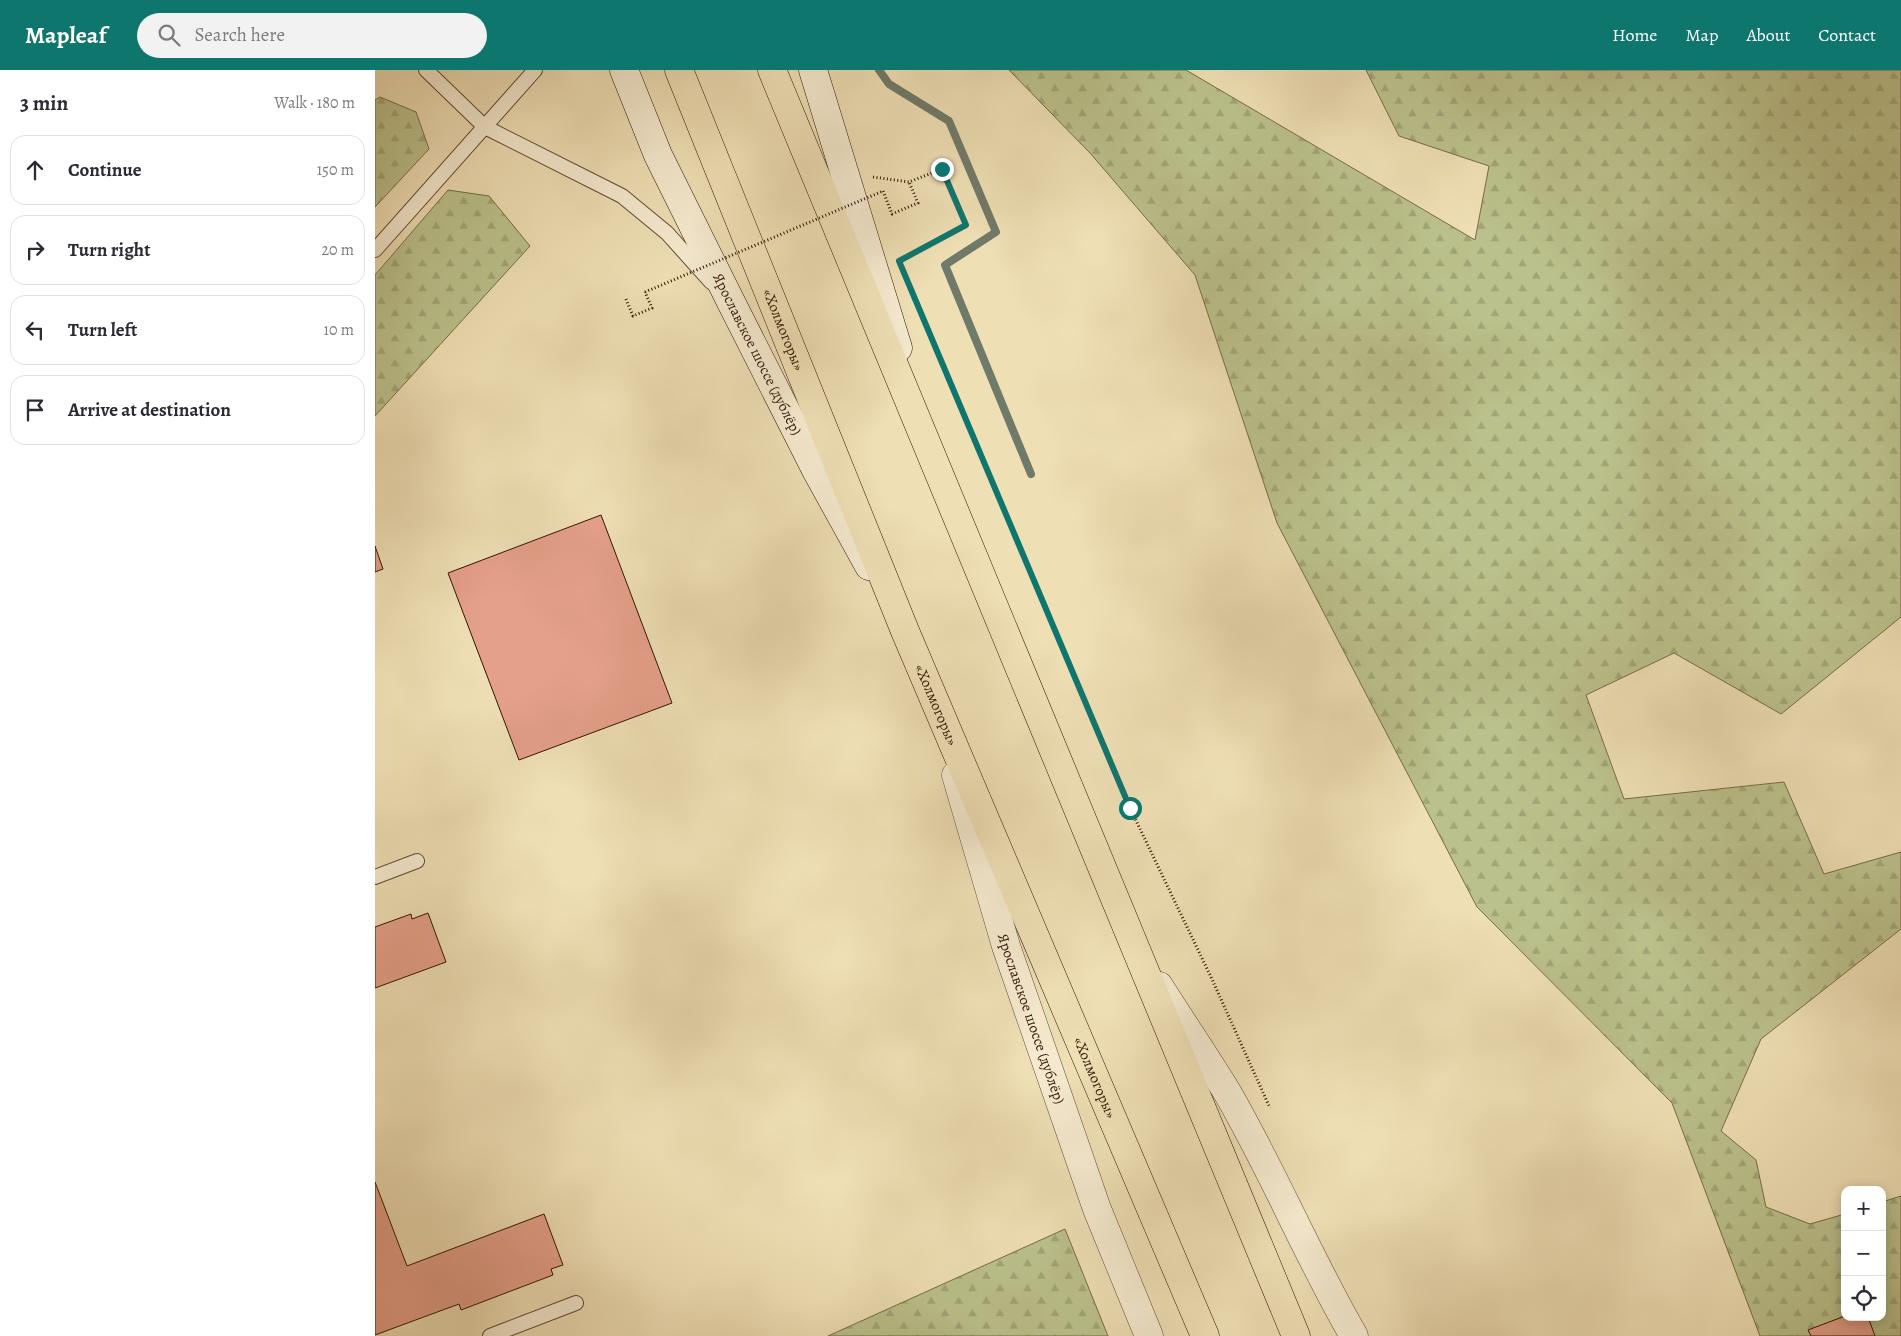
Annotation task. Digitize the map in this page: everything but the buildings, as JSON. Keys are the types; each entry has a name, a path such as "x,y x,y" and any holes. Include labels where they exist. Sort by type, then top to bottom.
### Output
{"highway":[{"name":"«Холмогоры»","path":"679,70 905,632 1205,1336"},
{"path":"772,70 934,466 1297,1336"}],"street":[{"name":"Ярославское шоссе (дублёр)","path":"624,70 658,155 732,304 816,470 905,632"},
{"path":"813,70 934,466"},
{"name":"Ярославское шоссе (дублёр)","path":"932,694 1006,946 1097,1209 1149,1336"},
{"path":"1137,951 1227,1093 1278,1189 1330,1295 1354,1336"}],"lane":[{"path":"427,70 485,127 622,196 667,234 732,304"},
{"path":"375,250 535,70"},
{"path":"375,877 417,861"},
{"path":"490,1336 577,1303"}],"path":[{"path":"626,298 633,316 652,308 645,292 883,191 892,214 918,203 909,182 942,169 966,225 899,261 902,270"},
{"path":"910,289 1130,808 1211,977 1272,1112"}],"green space":[{"path":"1009,70 1186,70 1475,240 1489,166 1399,136 1366,70 1901,70 1901,617 1781,714 1674,653 1586,695 1624,799 1784,782 1824,874 1901,852 1901,929 1761,1039 1721,1131 1756,1160 1766,1207 1810,1224 1841,1215 1841,1321 1886,1321 1886,1201 1901,1196 1901,1336 1760,1336 1672,1103 1477,907 1277,523 1195,275 1090,153"},
{"path":"380,97 416,112 429,149 375,207 375,100"},
{"path":"448,190 489,196 530,246 375,416 375,275"},
{"path":"1065,1229 1108,1336 828,1336"}],"waterway":[{"path":"879,70 889,84 949,121 996,232 945,265 1031,474"}],"route":[{"path":"942,169 966,225 899,261 1130,808"}]}
